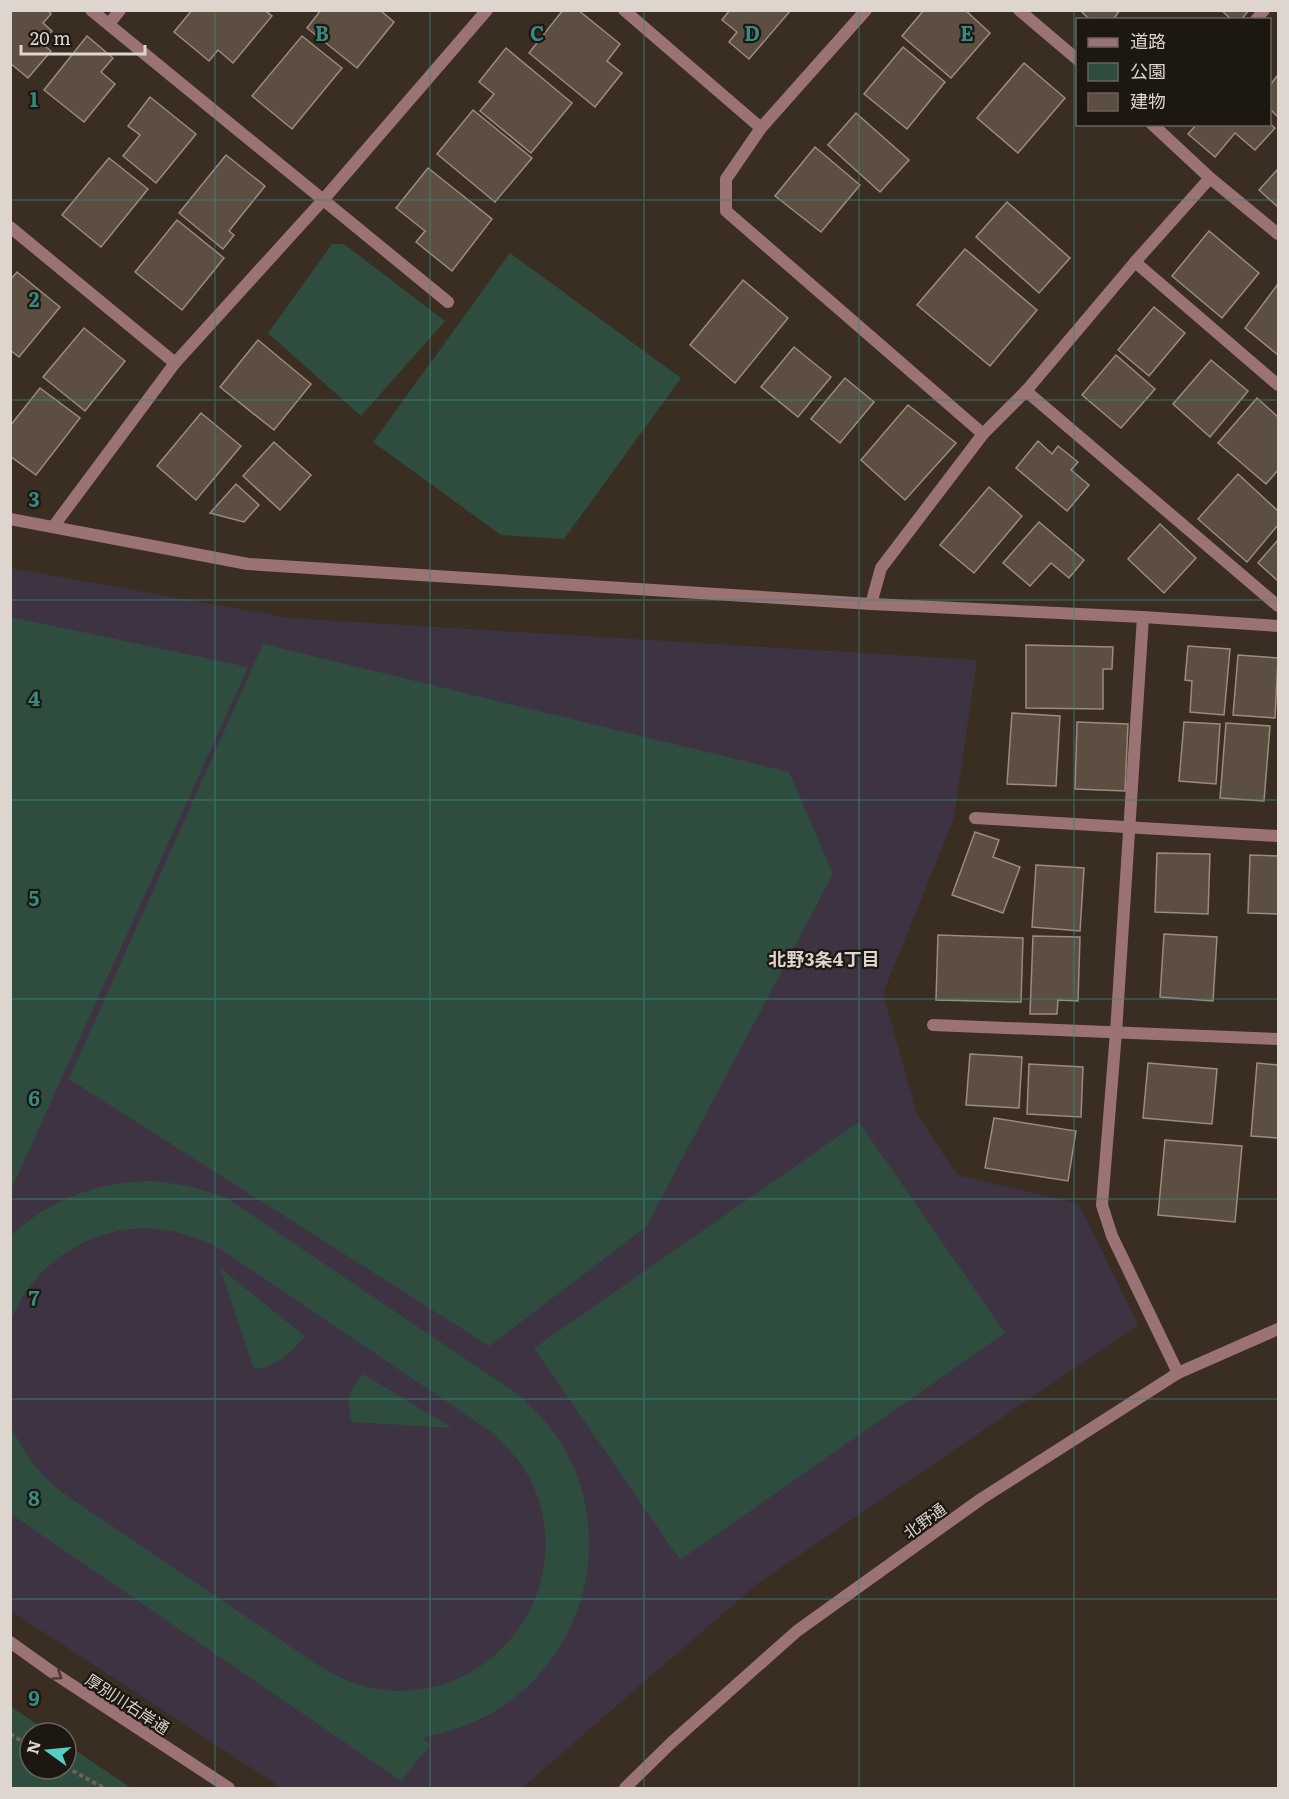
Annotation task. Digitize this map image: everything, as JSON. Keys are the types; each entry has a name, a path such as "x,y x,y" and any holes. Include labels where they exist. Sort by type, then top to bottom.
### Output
{"street":[{"path":"92,10 448,302"},
{"path":"109,24 120,10"},
{"path":"53,527 175,363 323,200 487,10"},
{"path":"624,10 761,128"},
{"path":"866,10 761,128 726,179 726,211 983,434"},
{"path":"1019,10 1076,59"},
{"path":"1154,126 1210,178 1278,234"},
{"path":"871,604 881,568 983,434 1026,391 1135,262 1210,178"},
{"path":"10,227 175,363"},
{"path":"1135,262 1278,385"},
{"path":"1026,391 1278,606"},
{"path":"10,519 248,564 871,604 1278,626"},
{"path":"1143,617 1116,1032 1102,1205 1112,1236 1178,1373"},
{"path":"975,818 1278,836"},
{"path":"933,1025 1278,1039"},
{"name":"北野通","path":"625,1788 671,1743 797,1631 981,1499 1178,1373 1278,1329"},
{"name":"厚別川右岸通","path":"10,1642 229,1788"}],"path":[{"path":"78,1774 104,1788"}],"shaded area":[{"path":"11,568 290,618 977,660 954,818 883,993 917,1114 957,1175 1079,1204 1138,1325 757,1584 522,1788 282,1788 11,1611"}],"green space":[{"path":"332,244 344,244 445,321 361,416 268,333"},
{"path":"510,253 681,378 564,539 501,535 373,442"},
{"path":"10,617 248,667 11,1190"},
{"path":"263,644 789,772 833,874 646,1227 489,1346 69,1079"},
{"path":"859,1122 1005,1333 680,1560 534,1348"},
{"path":"146,1181 188,1186 228,1199 516,1393 555,1433 576,1474 586,1510 589,1546 585,1582 574,1617 558,1650 535,1679 506,1704 466,1726 422,1738 430,1745 401,1781 11,1514 11,1426 33,1463 63,1493 319,1666 360,1685 406,1691 448,1683 485,1663 514,1634 535,1599 545,1558 543,1515 526,1472 510,1450 490,1431 219,1248 180,1233 142,1228 118,1231 95,1238 73,1248 53,1262 21,1299 11,1321 11,1235 42,1212 74,1196 108,1186"},
{"path":"220,1268 305,1336 276,1362 254,1369"},
{"path":"363,1374 452,1428 352,1422 349,1408 350,1396"},
{"path":"10,1706 32,1721 18,1721 18,1781 78,1781 78,1752 131,1788 11,1788"}],"building":[{"path":"10,10 48,10 51,14 43,23 52,31 41,43 51,51 28,78 10,63"},
{"path":"192,10 264,10 272,16 233,63 218,50 209,61 174,32"},
{"path":"321,10 380,10 394,22 357,68 307,28"},
{"path":"563,10 578,10 620,44 607,61 622,73 595,107 529,53"},
{"path":"730,10 791,10 749,59 729,42 737,32 722,20"},
{"path":"924,10 965,10 990,33 951,78 902,36"},
{"path":"1080,10 1120,10 1114,18 1088,18"},
{"path":"1221,10 1249,10 1243,18 1230,18"},
{"path":"87,36 113,58 101,72 115,84 84,122 44,90"},
{"path":"302,36 342,68 292,129 252,96"},
{"path":"903,47 945,82 907,129 864,94"},
{"path":"506,48 572,103 531,153 480,111 494,94 479,82"},
{"path":"1024,63 1065,98 1018,153 977,118"},
{"path":"1278,75 1278,117 1271,110 1271,84"},
{"path":"150,97 196,134 156,183 123,156 140,135 128,126"},
{"path":"473,110 532,158 495,202 437,154"},
{"path":"856,113 909,160 880,192 828,145"},
{"path":"1271,125 1275,128 1255,150 1235,133 1215,157 1188,134 1195,126"},
{"path":"815,147 860,185 821,232 775,196"},
{"path":"226,155 265,186 229,231 234,235 223,249 179,213"},
{"path":"109,158 148,189 101,247 62,215"},
{"path":"428,168 492,219 452,271 416,242 425,231 396,208"},
{"path":"1278,169 1278,207 1259,190"},
{"path":"1007,202 1070,258 1039,293 976,237"},
{"path":"177,220 224,258 182,310 135,272"},
{"path":"1209,231 1259,273 1222,318 1172,276"},
{"path":"965,249 1037,310 990,366 917,305"},
{"path":"17,272 60,307 19,357 10,350 10,280"},
{"path":"743,280 788,318 735,383 690,345"},
{"path":"1278,284 1278,355 1245,328"},
{"path":"1154,307 1185,333 1149,376 1118,350"},
{"path":"84,328 125,361 85,411 43,377"},
{"path":"258,340 311,384 274,430 220,387"},
{"path":"794,347 831,377 798,417 761,387"},
{"path":"1116,355 1155,389 1121,428 1082,395"},
{"path":"1211,360 1248,391 1210,437 1173,404"},
{"path":"845,378 874,402 840,443 811,419"},
{"path":"40,388 80,418 36,475 10,456 10,426"},
{"path":"1257,398 1278,417 1278,470 1266,484 1218,443"},
{"path":"908,405 956,443 905,500 861,460"},
{"path":"201,413 241,446 196,500 157,466"},
{"path":"1038,441 1052,454 1058,446 1078,462 1071,470 1089,485 1067,511 1016,468"},
{"path":"274,442 311,475 280,510 243,476"},
{"path":"1238,474 1278,511 1278,525 1247,562 1198,519"},
{"path":"236,484 259,505 244,522 210,513"},
{"path":"989,487 1022,516 974,573 940,545"},
{"path":"1039,522 1084,560 1069,578 1051,563 1030,586 1003,563"},
{"path":"1160,524 1196,558 1164,593 1128,559"},
{"path":"1278,540 1278,581 1258,563"},
{"path":"1026,645 1113,647 1112,669 1103,669 1103,709 1026,708"},
{"path":"1188,646 1230,649 1224,715 1190,712 1192,681 1185,680"},
{"path":"1238,655 1278,658 1275,718 1233,715"},
{"path":"1012,713 1060,716 1056,786 1007,784"},
{"path":"1077,722 1128,724 1125,791 1075,789"},
{"path":"1184,722 1220,724 1216,784 1179,781"},
{"path":"1226,723 1270,726 1264,801 1220,798"},
{"path":"975,832 999,840 993,857 1020,867 1003,913 952,895"},
{"path":"1157,853 1210,854 1208,914 1155,912"},
{"path":"1250,855 1278,856 1278,914 1248,913"},
{"path":"1036,865 1084,868 1080,931 1032,927"},
{"path":"1164,934 1217,937 1213,1001 1160,997"},
{"path":"938,935 1023,938 1021,1002 936,1000"},
{"path":"1033,936 1080,937 1078,1001 1058,1000 1057,1014 1030,1014"},
{"path":"970,1054 1022,1057 1019,1108 966,1105"},
{"path":"1148,1063 1217,1069 1212,1124 1143,1118"},
{"path":"1257,1063 1278,1065 1278,1138 1251,1136"},
{"path":"1029,1064 1083,1067 1081,1117 1027,1114"},
{"path":"994,1118 1076,1131 1068,1181 985,1168"},
{"path":"1165,1140 1242,1146 1235,1222 1158,1215"}],"district":[{"name":"北野3条4丁目","path":"824,958"}]}
